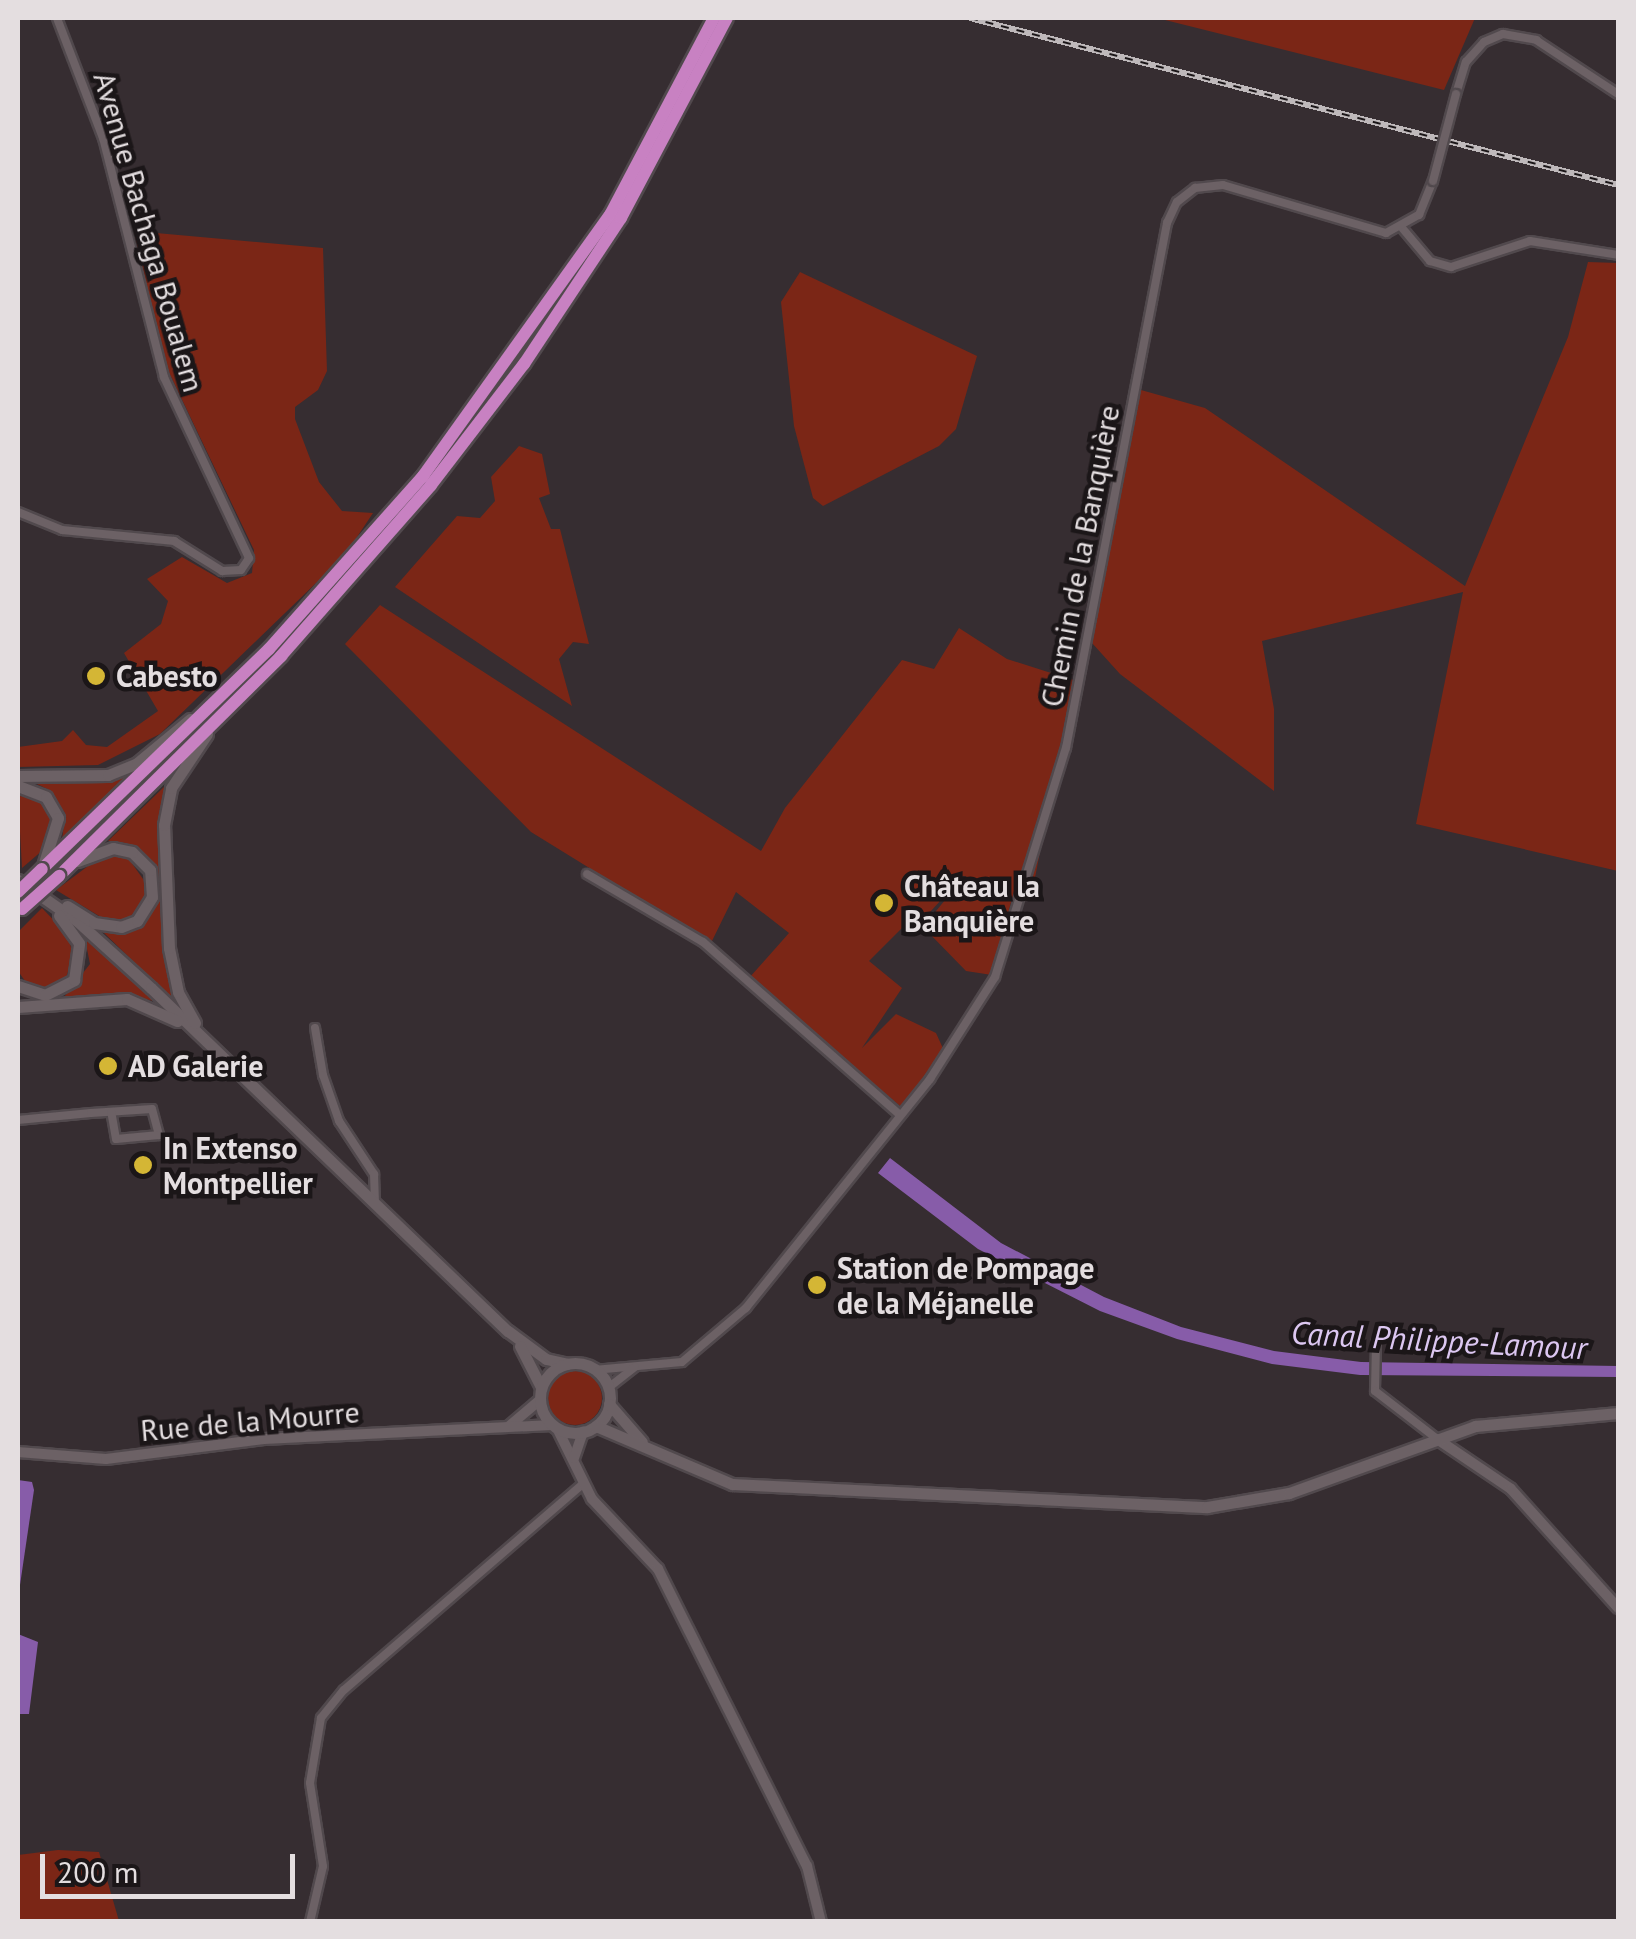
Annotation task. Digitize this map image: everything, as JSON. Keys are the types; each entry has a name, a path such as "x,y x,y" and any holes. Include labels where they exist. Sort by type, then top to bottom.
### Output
{"highway":[{"path":"18,892 218,699 355,556 512,359 610,215 714,18"},
{"path":"19,914 214,724 375,552 524,364 654,165 727,18"}],"main road":[{"path":"18,776 108,775 137,763 218,699"},
{"path":"198,1032 172,970 164,837 171,788 214,724"},
{"path":"18,786 46,796 58,818 42,868"},
{"path":"18,880 49,900 104,926 129,925 148,906 153,879 132,852 102,850 74,862"},
{"path":"49,900 198,1032 508,1331 546,1359 594,1370 608,1388 609,1404 596,1426 583,1432 555,1427 508,1331"},
{"path":"18,986 38,996 54,994 79,972 79,943 49,900"},
{"path":"18,1007 127,999 198,1032"},
{"path":"541,1395 551,1374 567,1364"},
{"path":"609,1404 657,1454"},
{"path":"596,1426 708,1477 761,1487 1207,1507 1289,1493 1500,1420 1618,1412"}],"street":[{"name":"Avenue Bachaga Boualem","path":"18,512 62,530 174,542 222,571 246,565 248,548 196,456 164,378 103,138 57,18"},
{"path":"1618,94 1517,34 1484,42 1466,62 1434,182 1419,215 1403,228 1430,260 1451,267 1530,241 1618,255"},
{"name":"Chemin de la Banquière","path":"594,1370 693,1356 746,1308 930,1080 995,977 1066,748 1167,223 1178,202 1195,188 1223,184 1359,229 1403,228"},
{"path":"587,874 702,942 900,1114"},
{"path":"315,1028 323,1075 339,1121 374,1174 375,1200"},
{"path":"18,1120 111,1112 152,1109 160,1135 116,1139 111,1112"},
{"path":"1376,1343 1372,1380 1386,1404 1510,1488 1618,1608"},
{"name":"Chemin de la Banquière","path":"608,1388 619,1374 644,1365"},
{"name":"Rue de la Mourre","path":"488,1433 524,1420 541,1395"},
{"path":"555,1427 582,1484 658,1569 807,1866 820,1922"},
{"name":"Rue de la Mourre","path":"18,1452 106,1459 264,1439 488,1433 555,1427"},
{"path":"574,1464 583,1432"},
{"path":"310,1922 323,1866 310,1783 320,1718 344,1690 582,1484"}],"shaded area":[{"path":"1157,18 1475,18 1444,90"},
{"path":"134,231 323,248 327,371 318,390 295,407 295,419 319,482 342,511 373,513 345,555 160,734 98,765 18,767 18,747 62,741 73,730 86,745 107,747 158,711 124,653 161,624 168,601 147,579 182,557 227,583 252,573 254,550 163,360"},
{"path":"1588,262 1618,263 1618,871 1416,824 1463,592 1262,641 1274,709 1274,791 1120,674 1092,643 1141,390 1205,408 1465,586 1568,337"},
{"path":"800,272 977,356 956,429 939,446 823,506 813,498 794,426 781,302"},
{"path":"519,446 542,454 550,494 539,498 551,529 560,529 589,644 573,642 559,659 572,706 395,587 457,516 480,518 495,501 491,477"},
{"path":"380,605 761,851 785,808 902,660 934,669 959,628 1007,659 1073,680 1034,883 1018,894 1015,887 992,975 966,971 923,927 963,878 986,881 963,876 920,923 913,917 869,961 902,988 862,1048 896,1014 936,1033 946,1055 900,1106 749,978 789,933 736,892 711,943 531,832 345,644"},
{"path":"138,769 62,841 65,813 49,790 33,782 100,783"},
{"path":"166,785 162,925 172,999 102,931 137,927 157,897 150,859 125,843 108,841"},
{"path":"18,796 37,797 51,820 43,850 22,868"},
{"path":"126,855 148,886 146,899 129,918 109,922 56,890 100,857"},
{"path":"42,908 68,935 73,956 66,978 48,988 25,981 18,971 18,932"},
{"path":"84,934 159,1002 115,993 64,997 90,964"},
{"path":"890,1158 1001,1243 1104,1297 1181,1327 1274,1351 1361,1362 1618,1366 1618,1377 1360,1375 1272,1364 1177,1339 1100,1311 978,1249 878,1173"},
{"path":"575,1371 594,1379 602,1398 594,1417 575,1425 556,1417 548,1398 556,1379"},
{"path":"18,1480 32,1482 34,1490 20,1585"},
{"path":"18,1634 38,1642 29,1714 18,1714"},
{"path":"58,1850 99,1852 119,1921 18,1921 18,1855"}],"railway":[{"path":"970,18 1618,185"}],"place":[{"name":"Cabesto","path":"96,676"},
{"name":"Château la Banquière","path":"884,903"},
{"name":"AD Galerie","path":"108,1066"},
{"name":"In Extenso Montpellier","path":"143,1165"},
{"name":"Station de Pompage de la Méjanelle","path":"817,1285"}],"water label":[{"name":"Canal Philippe-Lamour","path":"1439,1340"}]}
